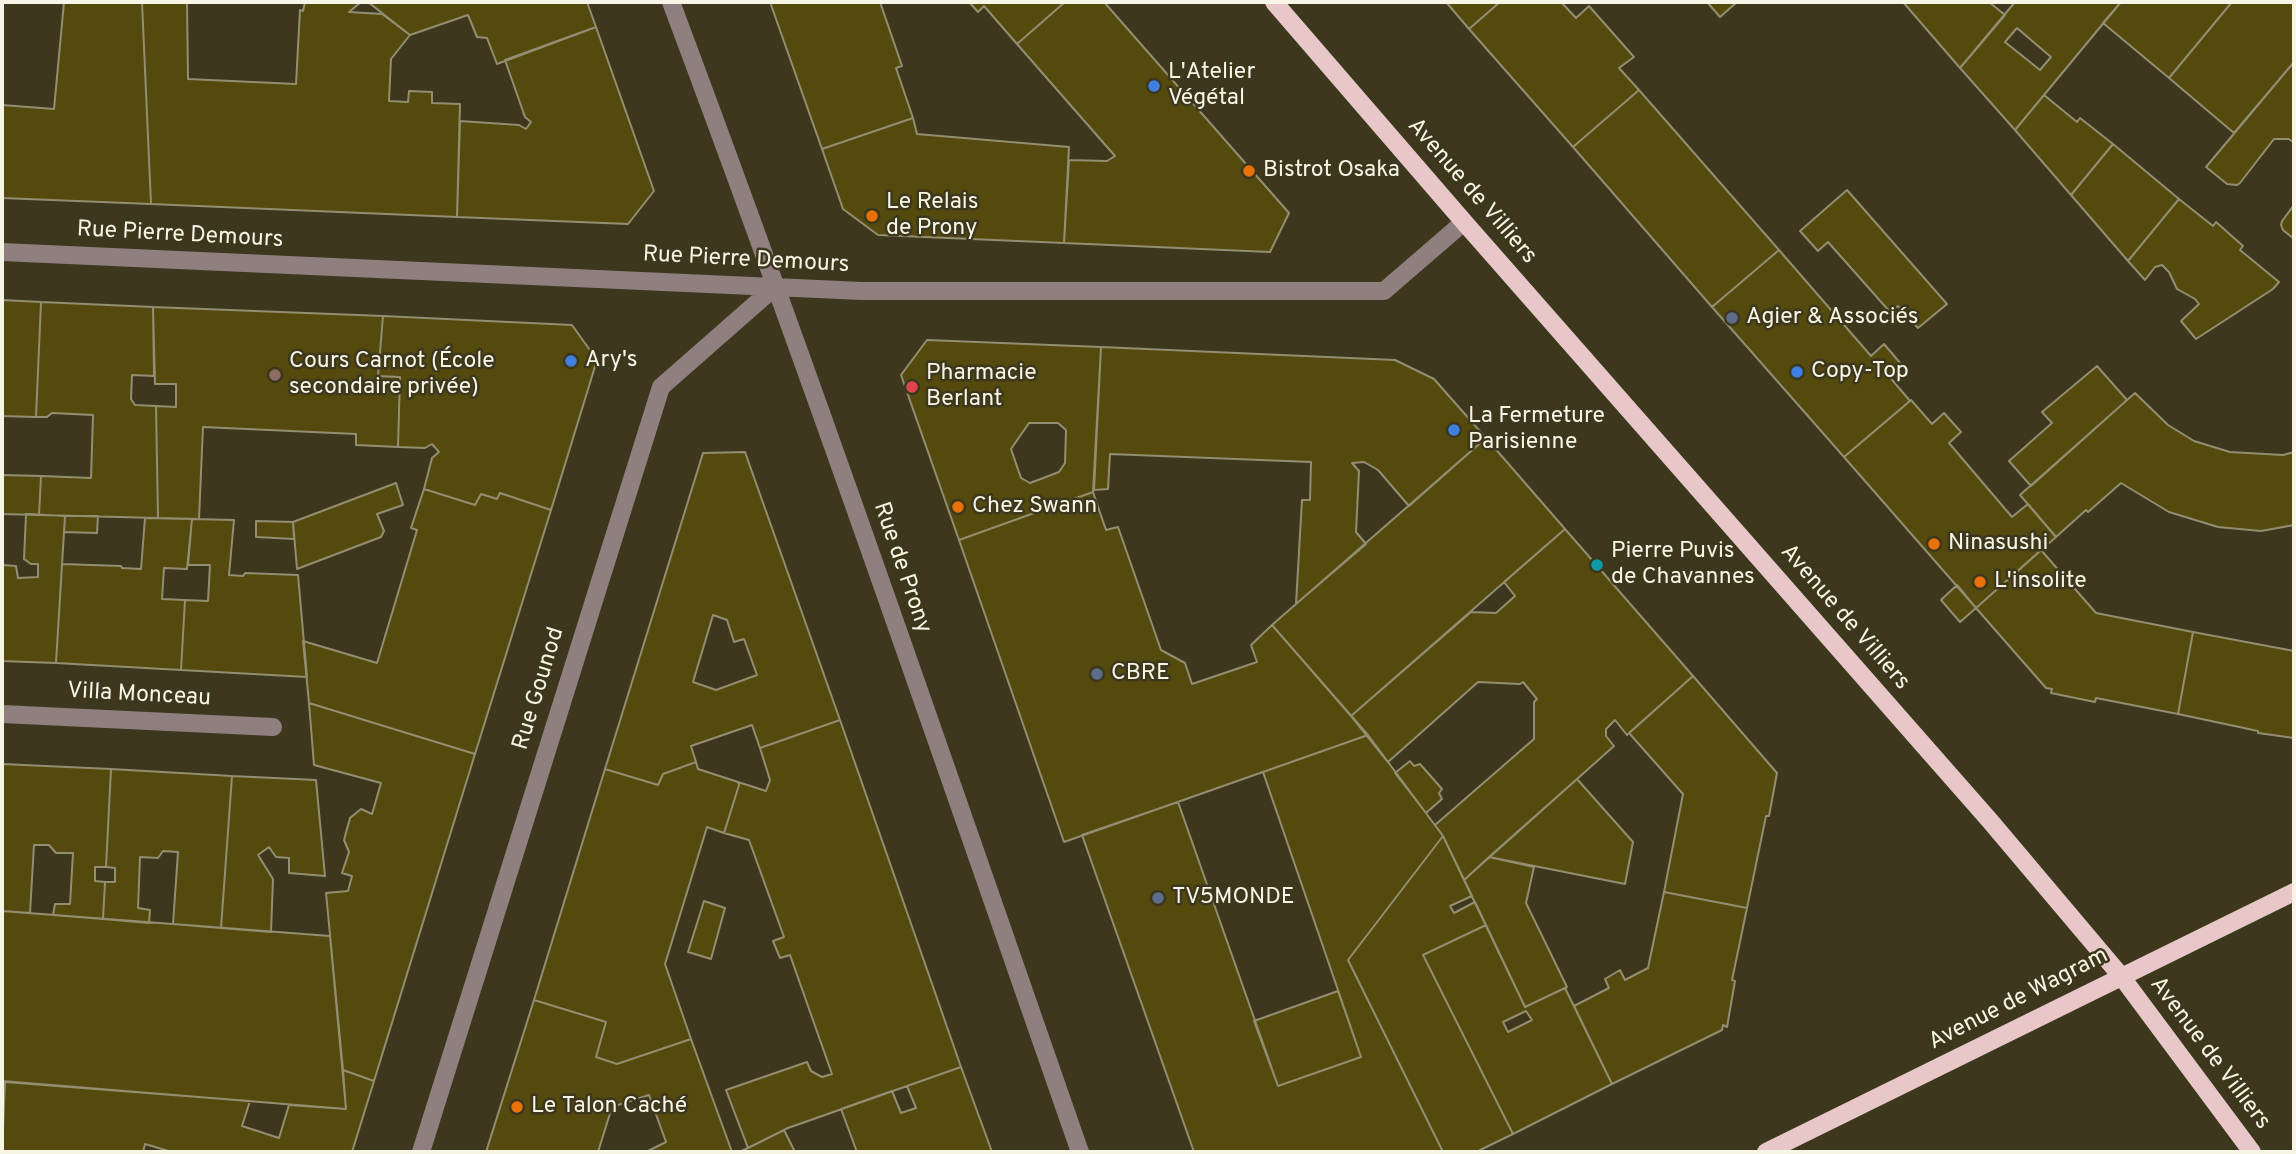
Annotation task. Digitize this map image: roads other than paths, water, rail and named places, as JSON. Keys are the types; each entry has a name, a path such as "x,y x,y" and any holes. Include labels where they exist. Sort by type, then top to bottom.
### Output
{"main road":[{"name":"Avenue de Villiers","path":"1274,2 1991,822 2121,976 2252,1152"},
{"name":"Avenue de Wagram","path":"1766,1152 2294,892"}],"street":[{"name":"Rue de Prony","path":"671,2 776,286 1080,1152"},
{"name":"Rue Pierre Demours","path":"2,252 862,291 1384,291 1464,222"},
{"name":"Rue Gounod","path":"421,1152 661,387 776,286"},
{"name":"Villa Monceau","path":"2,714 273,727"}],"place":[{"name":"L'Atelier Végétal","path":"1154,86"},
{"name":"Bistrot Osaka","path":"1249,171"},
{"name":"Le Relais de Prony","path":"872,216"},
{"name":"Agier & Associés","path":"1732,318"},
{"name":"Ary's","path":"571,361"},
{"name":"Copy-Top","path":"1797,372"},
{"name":"Cours Carnot (École secondaire privée)","path":"275,375"},
{"name":"Pharmacie Berlant","path":"912,387"},
{"name":"La Fermeture Parisienne","path":"1454,430"},
{"name":"Chez Swann","path":"958,507"},
{"name":"Ninasushi","path":"1934,544"},
{"name":"Pierre Puvis de Chavannes","path":"1597,565"},
{"name":"L'insolite","path":"1980,582"},
{"name":"CBRE","path":"1097,674"},
{"name":"TV5MONDE","path":"1158,898"},
{"name":"Le Talon Caché","path":"517,1107"}]}
